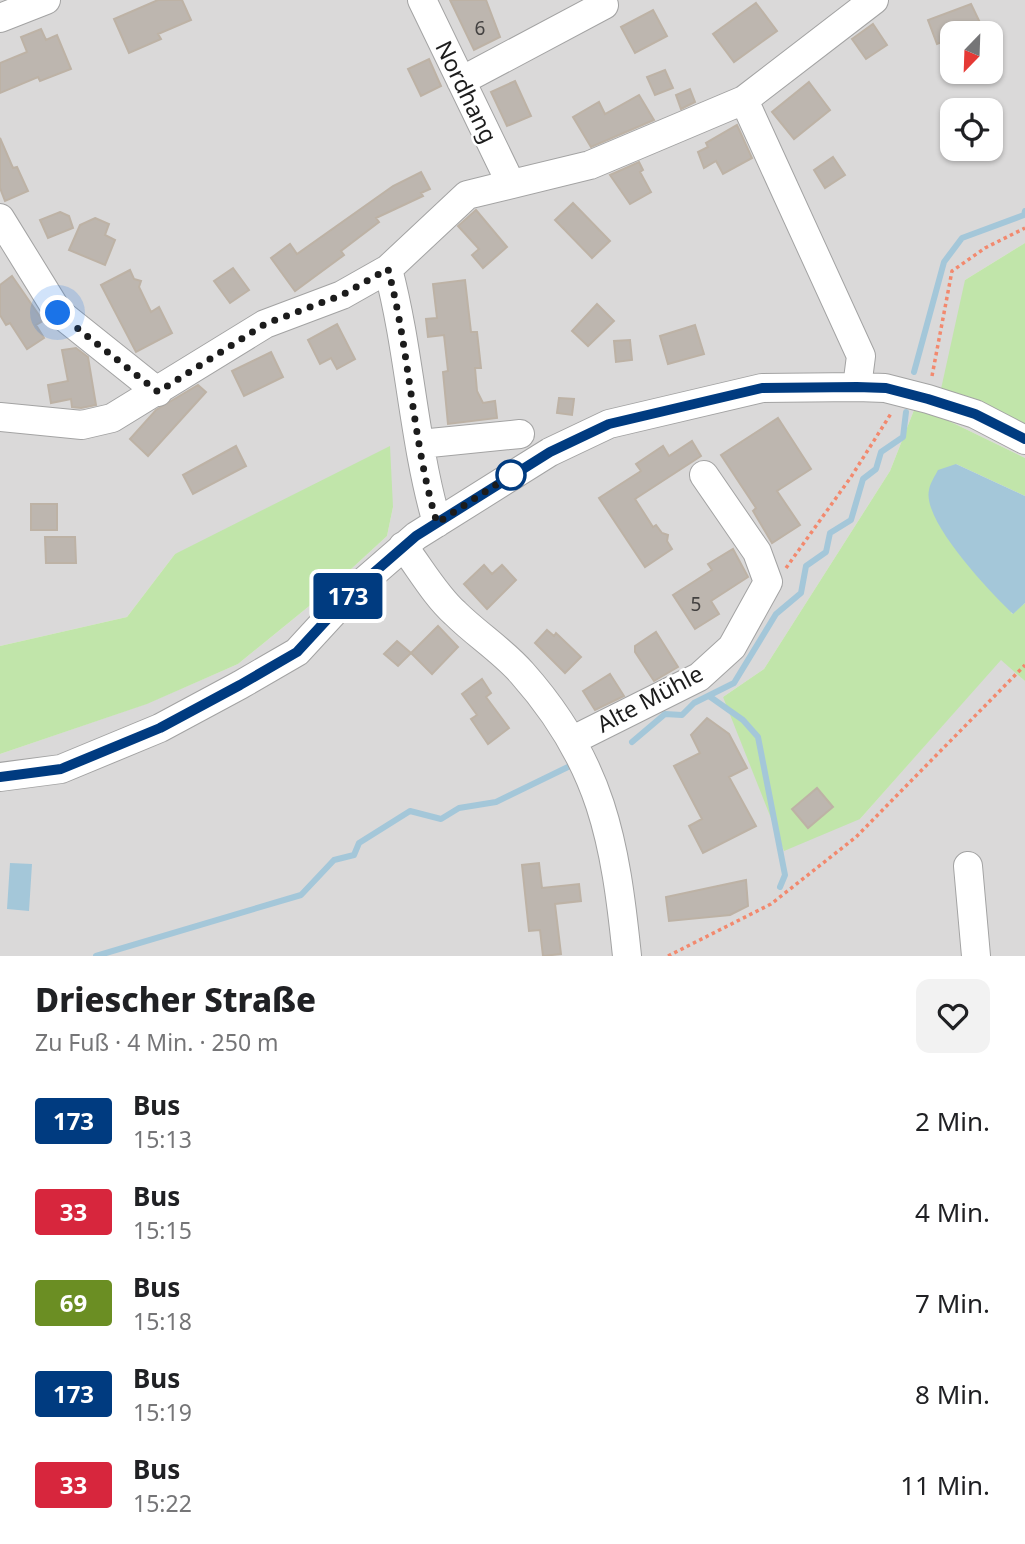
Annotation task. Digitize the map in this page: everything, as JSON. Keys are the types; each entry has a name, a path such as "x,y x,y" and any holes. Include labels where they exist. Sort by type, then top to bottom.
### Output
{"street":[{"path":"0,18 46,0"},
{"name":"Nordhang","path":"422,0 511,184"},
{"path":"0,417 82,425 112,418 265,324 342,295 388,269 467,195 590,165 744,100 874,0"},
{"path":"461,81 604,5"},
{"path":"744,100 861,356 857,387"},
{"path":"0,218 58,313 158,392"},
{"path":"388,269 402,322 427,490 437,523"},
{"path":"0,777 61,769 160,728 297,652 355,589 403,546 550,452 609,424 762,388 857,387 928,399 975,414 1025,439"},
{"path":"420,444 520,434"},
{"path":"704,475 757,552 768,582"},
{"path":"403,546 452,611 522,673 573,740 587,766 603,812 619,876 626,956"},
{"name":"Alte Mühle","path":"573,740 699,677 732,647 768,582"},
{"path":"968,866 976,956"}],"path":[{"path":"928,399 952,271 985,248 1025,228"},
{"path":"768,582 780,576 851,477 892,411 899,392"},
{"path":"668,956 771,904 856,837 1025,664"}],"shaded area":[{"path":"0,0 1025,0 1025,243 965,280 1025,429 1025,458 916,405 890,471 764,669 723,697 860,819 1001,659 1025,681 1025,956 0,956 0,754 146,704 238,664 324,594 387,536 393,507 175,554 127,617 0,646"}],"green space":[{"path":"1025,243 1025,429 941,389 965,280"},
{"path":"916,405 1025,458 1025,496 956,464 1012,614 1025,603 1025,681 1001,660 860,819 784,851 723,697 764,669 890,471"},
{"path":"390,446 393,507 387,536 324,594 238,664 147,704 0,754 0,646 127,617 175,554"}],"water":[{"path":"956,464 1025,496 1025,603 1013,614 960,556 936,520 930,503 930,487 938,470"},
{"path":"10,863 32,864 29,911 7,909"}],"building":[{"path":"158,0 182,0 191,20 158,34 161,39 129,53 114,19"},
{"path":"450,0 486,0 500,37 474,50"},
{"path":"756,3 777,31 734,62 713,34"},
{"path":"971,4 979,21 940,21 940,43 937,44 928,20"},
{"path":"653,10 667,36 635,53 621,27"},
{"path":"873,24 887,45 866,59 852,39"},
{"path":"41,29 46,40 57,35 71,69 40,81 38,77 0,93 0,63 27,52 21,37"},
{"path":"429,59 441,86 421,96 408,69"},
{"path":"665,70 673,88 655,95 647,77"},
{"path":"515,81 531,116 507,126 491,92"},
{"path":"809,82 830,110 794,139 772,112"},
{"path":"690,89 695,102 681,109 676,95"},
{"path":"639,95 654,120 591,147 573,117 599,102 605,114"},
{"path":"737,125 752,158 723,174 716,161 704,168 698,152 708,147 706,143"},
{"path":"0,138 13,168 17,167 28,191 5,201 0,188"},
{"path":"833,157 845,175 825,188 814,170"},
{"path":"639,162 643,170 640,172 651,192 630,204 610,175"},
{"path":"421,172 430,189 421,193 423,196 376,218 379,222 341,251 344,255 295,291 271,258 290,244 297,254 393,186"},
{"path":"573,203 610,241 592,258 555,220"},
{"path":"476,210 507,247 483,268 472,255 479,249 458,226"},
{"path":"60,212 69,216 73,228 48,238 40,220"},
{"path":"95,218 109,224 105,235 115,240 105,265 69,250 80,225"},
{"path":"233,268 249,290 230,303 214,281"},
{"path":"130,270 134,279 141,281 139,287 151,312 159,307 172,333 136,352 101,285"},
{"path":"12,276 43,321 36,325 44,338 27,349 10,323 6,325 0,315 0,285"},
{"path":"465,280 471,332 477,332 481,368 475,368 477,391 483,403 495,401 497,418 448,424 443,372 448,371 444,335 428,337 426,319 437,318 433,284"},
{"path":"597,304 614,321 588,346 572,331"},
{"path":"337,324 355,359 337,369 331,358 320,364 308,340"},
{"path":"695,325 704,354 668,364 660,336"},
{"path":"630,340 632,360 616,362 614,341"},
{"path":"76,348 88,357 96,405 72,407 71,399 51,403 48,385 68,381 62,350"},
{"path":"271,352 283,377 244,396 232,371"},
{"path":"198,385 206,392 148,456 130,439 156,410"},
{"path":"559,398 574,399 572,415 557,413"},
{"path":"778,418 811,469 777,491 800,525 772,543 753,511 756,508 721,455"},
{"path":"692,441 701,456 635,499 653,527 656,525 662,533 668,535 667,541 672,549 645,567 599,498 641,471 636,464 663,446 669,456"},
{"path":"236,446 246,466 193,494 183,475"},
{"path":"31,504 57,504 57,530 31,530"},
{"path":"45,537 75,537 76,563 46,563"},
{"path":"733,549 748,577 711,601 719,614 695,629 673,595 712,570 708,564"},
{"path":"484,565 492,574 502,565 516,580 487,609 464,584"},
{"path":"438,626 458,647 432,674 411,653"},
{"path":"547,630 554,636 556,633 581,657 565,673 535,643"},
{"path":"656,632 678,667 654,681 635,652 635,646"},
{"path":"397,641 411,653 398,666 384,654"},
{"path":"610,674 624,696 595,710 583,691"},
{"path":"482,679 491,693 486,697 509,728 488,744 471,719 477,715 462,694"},
{"path":"707,718 729,734 747,768 729,777 756,826 703,853 689,826 702,819 674,766 700,753 691,735"},
{"path":"817,788 833,807 808,828 792,809"},
{"path":"539,863 542,888 579,884 581,901 555,904 561,954 543,956 540,930 529,931 522,865"},
{"path":"746,880 748,906 730,915 669,921 666,897"}],"waterway":[{"path":"914,372 944,262 962,238 1024,215 1025,211"},
{"path":"632,742 665,714 682,715 694,703 734,683 776,614 801,593 806,566 826,552 830,533 851,520 863,479 876,469 881,452 903,437 906,412"},
{"path":"709,696 743,720 758,737 785,875 780,887"},
{"path":"96,956 301,895 334,860 354,855 359,843 410,811 441,819 459,808 496,802 570,766"}],"bus line":[{"name":"173","path":"0,777 61,769 160,728 297,652 355,589 416,536 550,452 609,424 762,388 886,388 975,414 1025,439"}],"route":[{"path":"58,313 158,392 265,324 342,295 388,269 402,322 427,490 437,523 511,475"}]}
